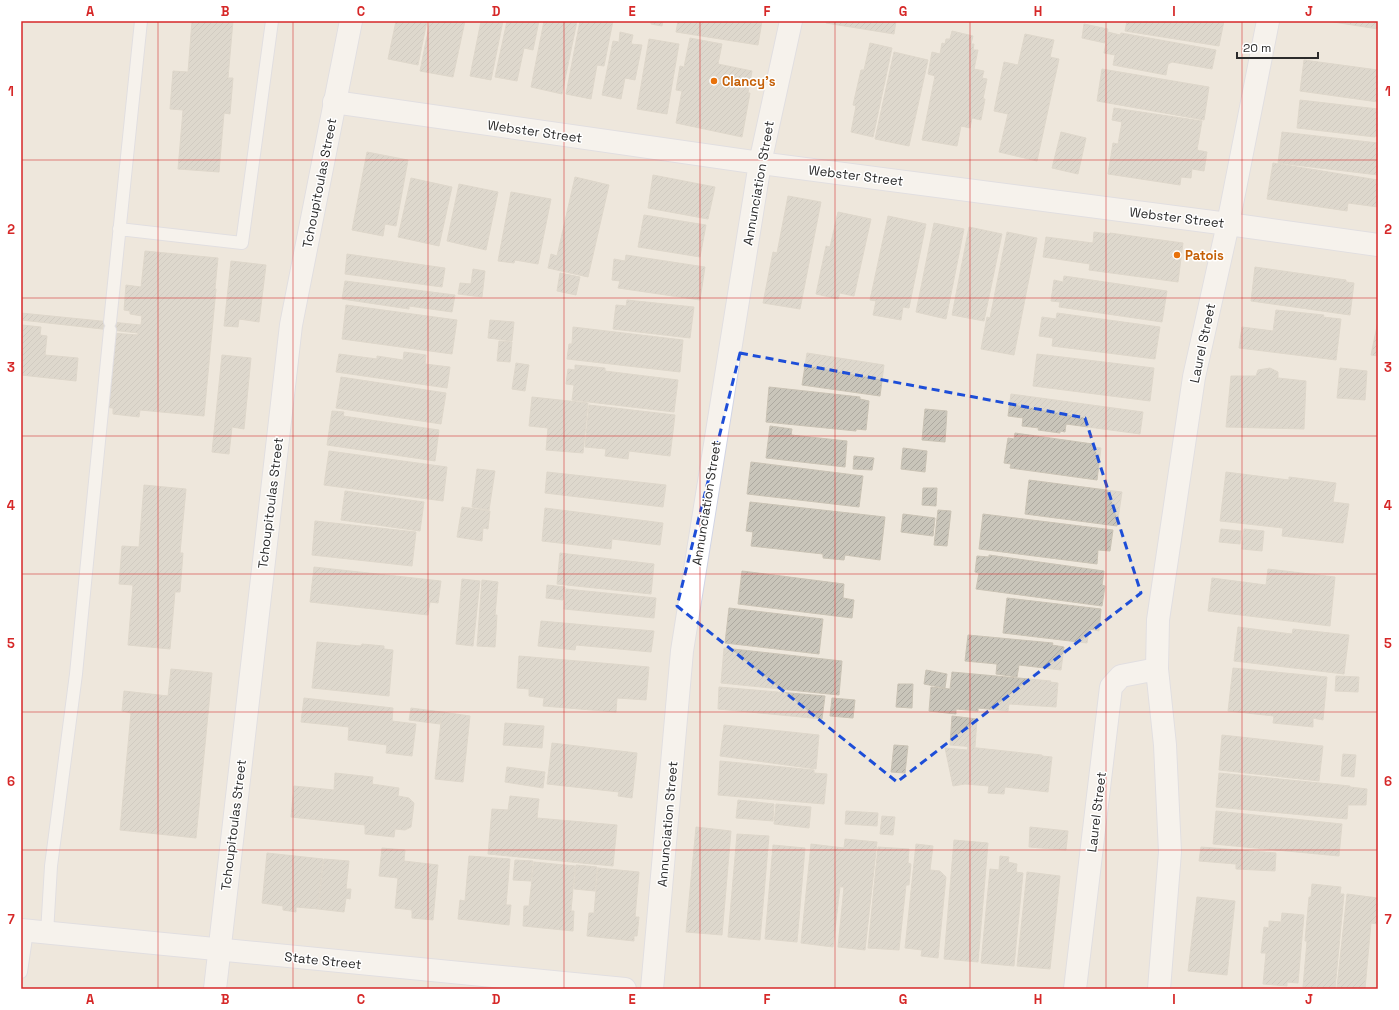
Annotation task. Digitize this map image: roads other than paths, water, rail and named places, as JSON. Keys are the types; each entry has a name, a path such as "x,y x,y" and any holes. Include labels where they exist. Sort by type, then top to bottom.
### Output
{"street":[{"name":"Tchoupitoulas Street","path":"215,989 291,325 351,21"},
{"name":"Annunciation Street","path":"652,989 682,651 760,163 791,21"},
{"name":"Laurel Street","path":"1159,989 1170,852 1165,745 1157,669 1158,620 1194,377 1228,224 1268,21"},
{"name":"Webster Street","path":"334,102 760,163 1378,245"},
{"name":"Laurel Street","path":"1075,989 1111,687 1121,676 1157,669"},
{"name":"State Street","path":"32,931 625,989"}],"lane":[{"path":"21,972 51,866 76,674 119,229 141,21"},
{"path":"119,229 242,243 272,21"}],"place":[{"name":"Clancy's","path":"714,81"},
{"name":"Patois","path":"1177,255"}]}
